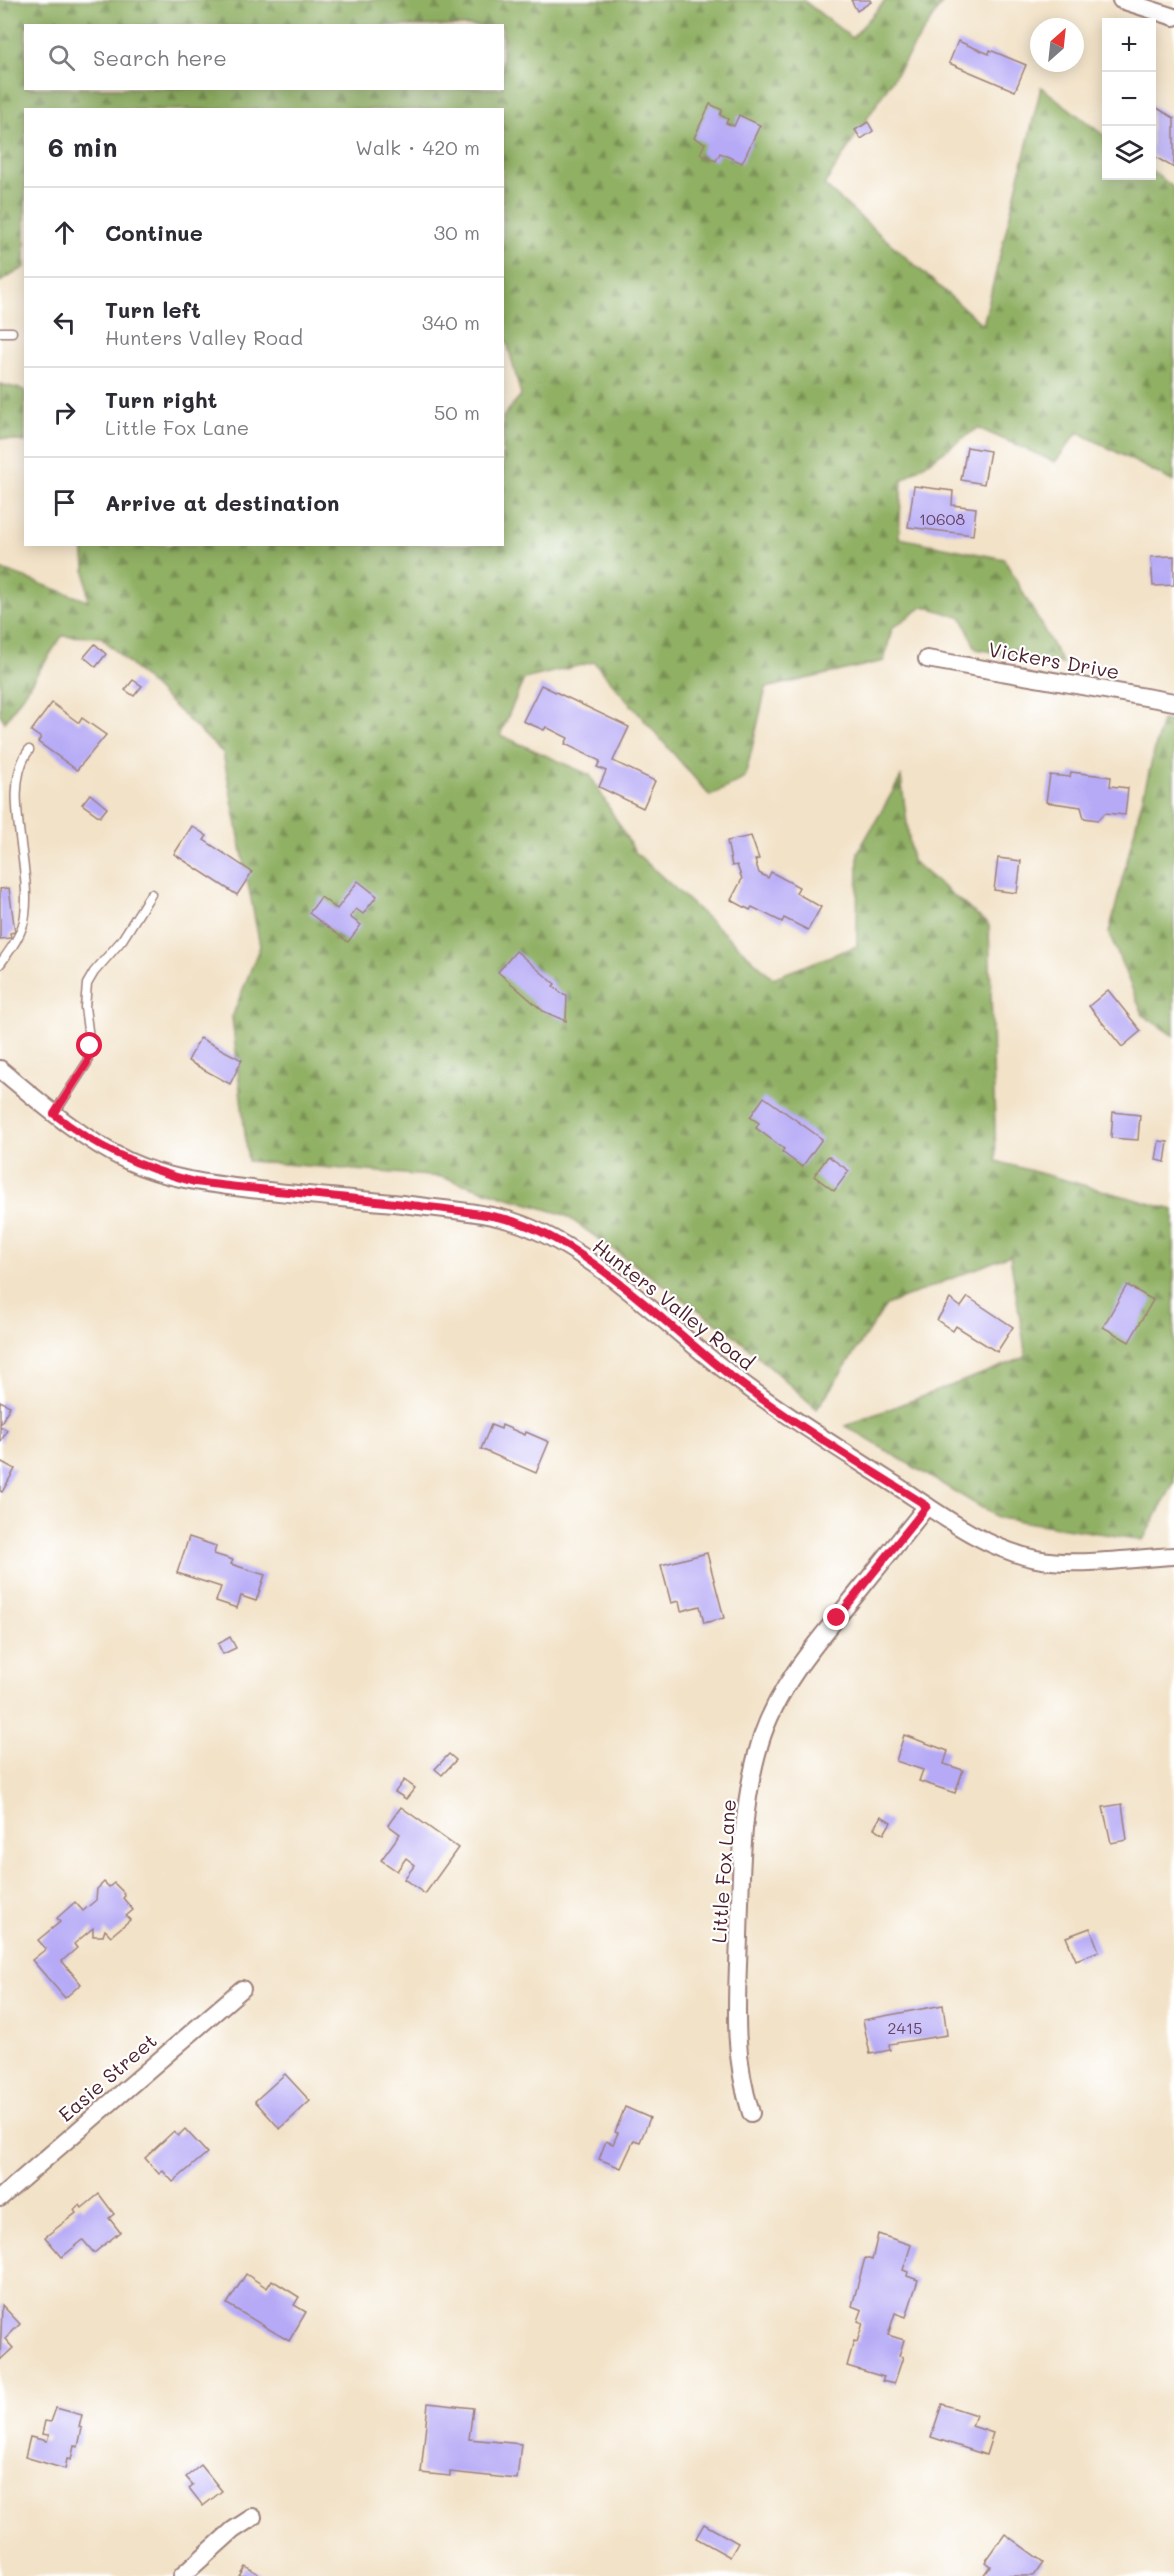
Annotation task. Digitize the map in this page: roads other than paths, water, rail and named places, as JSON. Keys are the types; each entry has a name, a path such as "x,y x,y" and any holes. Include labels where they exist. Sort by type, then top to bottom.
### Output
{"street":[{"path":"1121,0 1174,17"},
{"name":"Vickers Drive","path":"927,659 1174,702"},
{"name":"Hunters Valley Road","path":"0,1069 54,1114 94,1142 130,1161 164,1174 195,1182 459,1210 510,1220 535,1230 566,1246 624,1288 728,1373 777,1409 927,1506 985,1541 1009,1552 1037,1559 1069,1562 1174,1556"},
{"name":"Little Fox Lane","path":"751,2113 738,2055 736,2019 742,1844 748,1794 760,1743 786,1686 826,1631 927,1506"},
{"name":"Easie Street","path":"0,2198 242,1989"},
{"path":"182,2576 233,2530 253,2517"}],"lane":[{"path":"0,332 12,332"},
{"path":"9,769 15,759 28,750"},
{"path":"0,964 20,934 25,913 20,877 11,843"},
{"path":"54,1114 87,1063 90,1046 85,1007 87,984 94,972 122,940 151,894"}]}
